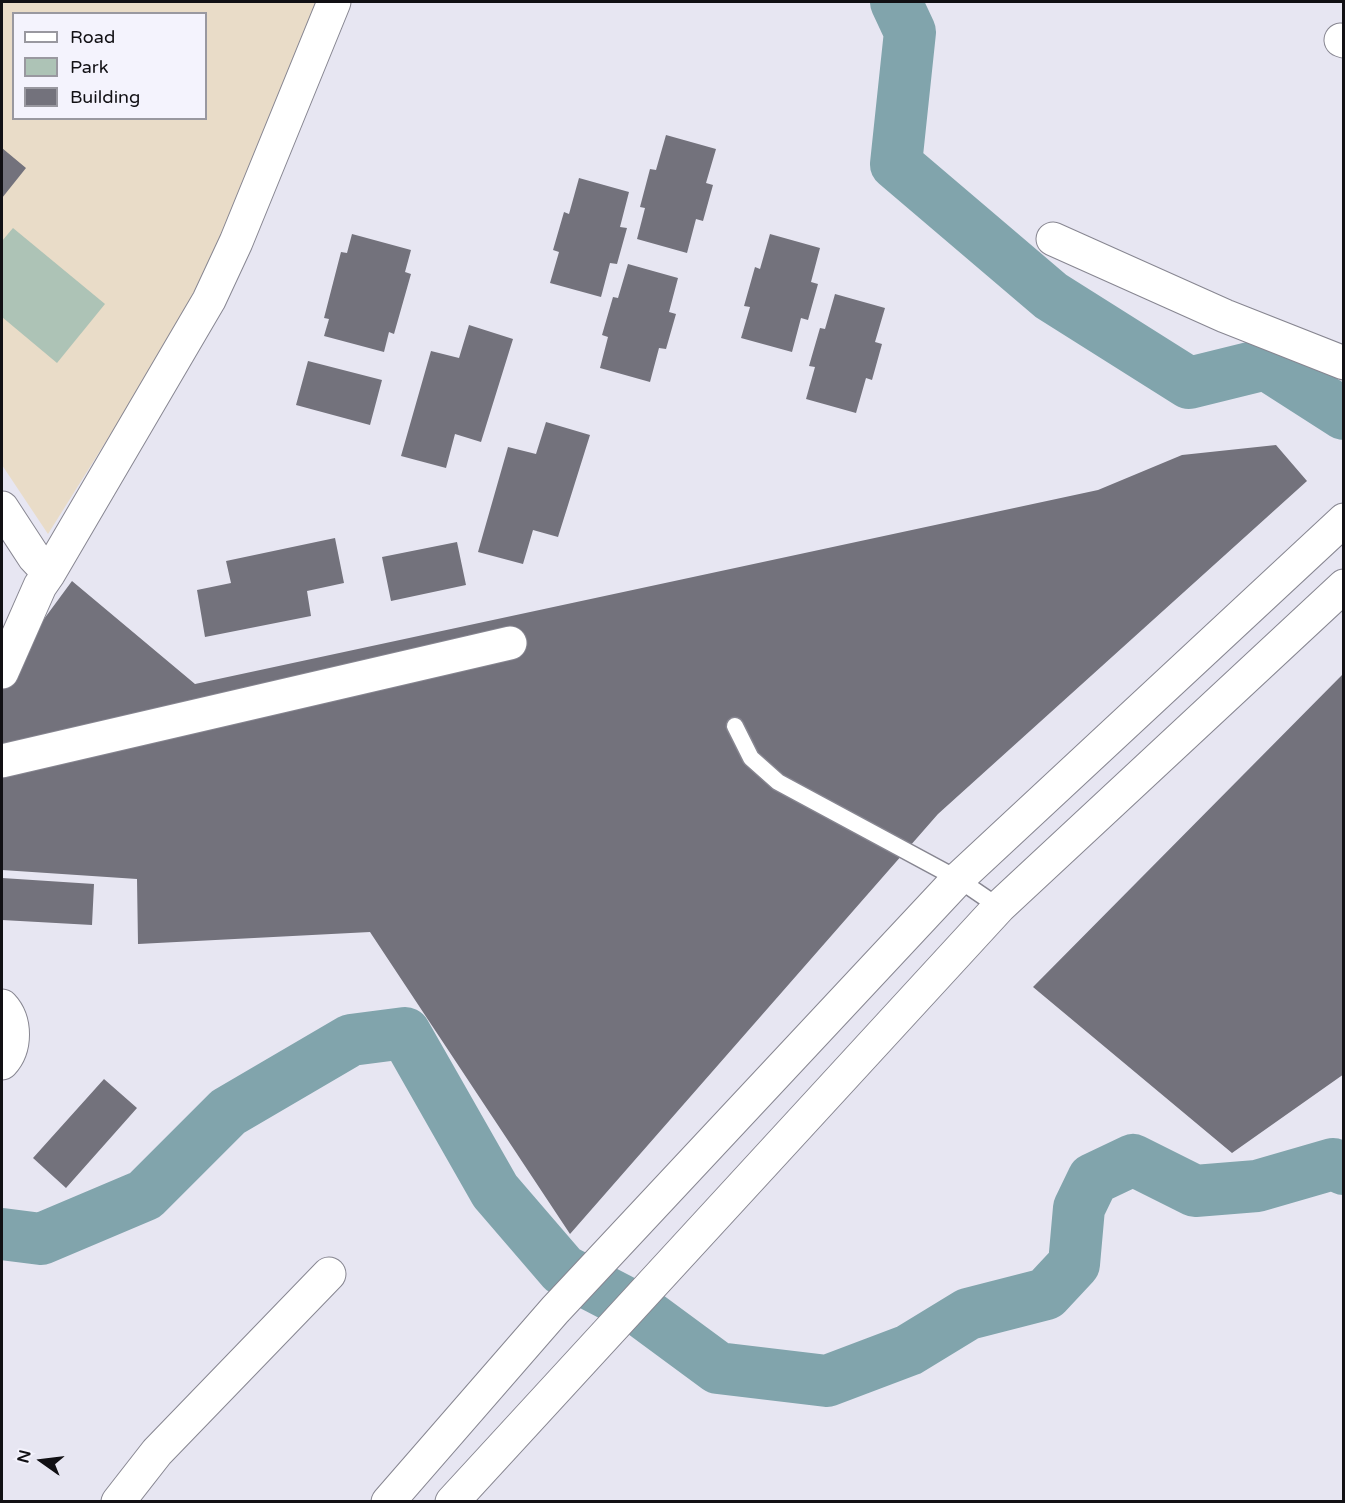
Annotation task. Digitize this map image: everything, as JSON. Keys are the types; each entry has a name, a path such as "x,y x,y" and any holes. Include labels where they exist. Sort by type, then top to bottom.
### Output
{"main road":[{"path":"2,672 40,586 209,300 236,242 334,2"},
{"path":"1053,239 1225,316 1344,363"},
{"path":"2,508 34,557 49,573"},
{"path":"388,1502 555,1310 958,879 1344,520"},
{"path":"452,1502 999,907 1344,586"},
{"path":"2,761 510,643"},
{"path":"2,1006 8,1012 13,1035 8,1056 2,1063"},
{"path":"118,1502 157,1452 329,1274"}],"lane":[{"path":"735,726 751,758 778,782 958,879 999,907"}],"shaded area":[{"path":"2,2 317,2 202,288 48,534 2,465"}],"green space":[{"path":"13,228 105,304 57,363 2,317 2,241"}],"building":[{"path":"666,135 716,149 706,183 713,185 703,221 696,219 687,253 637,239 645,208 640,207 650,169 656,170"},
{"path":"2,148 26,168 2,198"},
{"path":"579,178 629,192 620,227 627,228 617,264 610,263 601,297 550,283 559,252 553,250 564,212 569,214"},
{"path":"352,234 411,250 405,272 411,274 394,334 389,332 384,352 324,336 329,319 324,318 341,252 347,253"},
{"path":"770,234 820,248 811,282 818,284 808,320 801,318 792,352 741,338 750,307 744,306 755,267 760,269"},
{"path":"628,264 678,278 669,312 676,314 666,349 659,348 650,382 600,368 608,337 602,335 613,297 618,298"},
{"path":"835,294 885,308 875,342 882,344 872,380 866,378 856,413 806,399 815,367 809,366 820,328 825,329"},
{"path":"469,325 513,339 481,442 455,434 446,468 401,456 431,351 459,358"},
{"path":"308,361 382,380 370,425 296,405"},
{"path":"546,422 590,435 558,537 533,530 523,564 478,552 508,447 536,454"},
{"path":"1276,445 1307,481 938,814 570,1234 370,932 138,944 137,879 2,870 2,676 72,581 195,684 1098,490 1182,455"},
{"path":"335,538 344,583 307,591 311,616 205,637 197,590 231,583 226,561"},
{"path":"457,542 466,585 391,601 382,557"},
{"path":"1344,673 1344,1074 1232,1153 1033,987"},
{"path":"2,878 94,884 92,925 2,920"},
{"path":"104,1079 137,1108 66,1188 33,1158"}],"waterway":[{"path":"896,2 910,32 896,164 1051,296 1189,383 1266,364 1344,414"},
{"path":"2,1234 41,1239 145,1195 228,1112 351,1040 405,1033 495,1191 563,1270 638,1309 718,1368 827,1381 909,1350 968,1314 1046,1294 1074,1264 1079,1208 1093,1179 1133,1160 1195,1191 1257,1186 1333,1164 1344,1169"}]}
